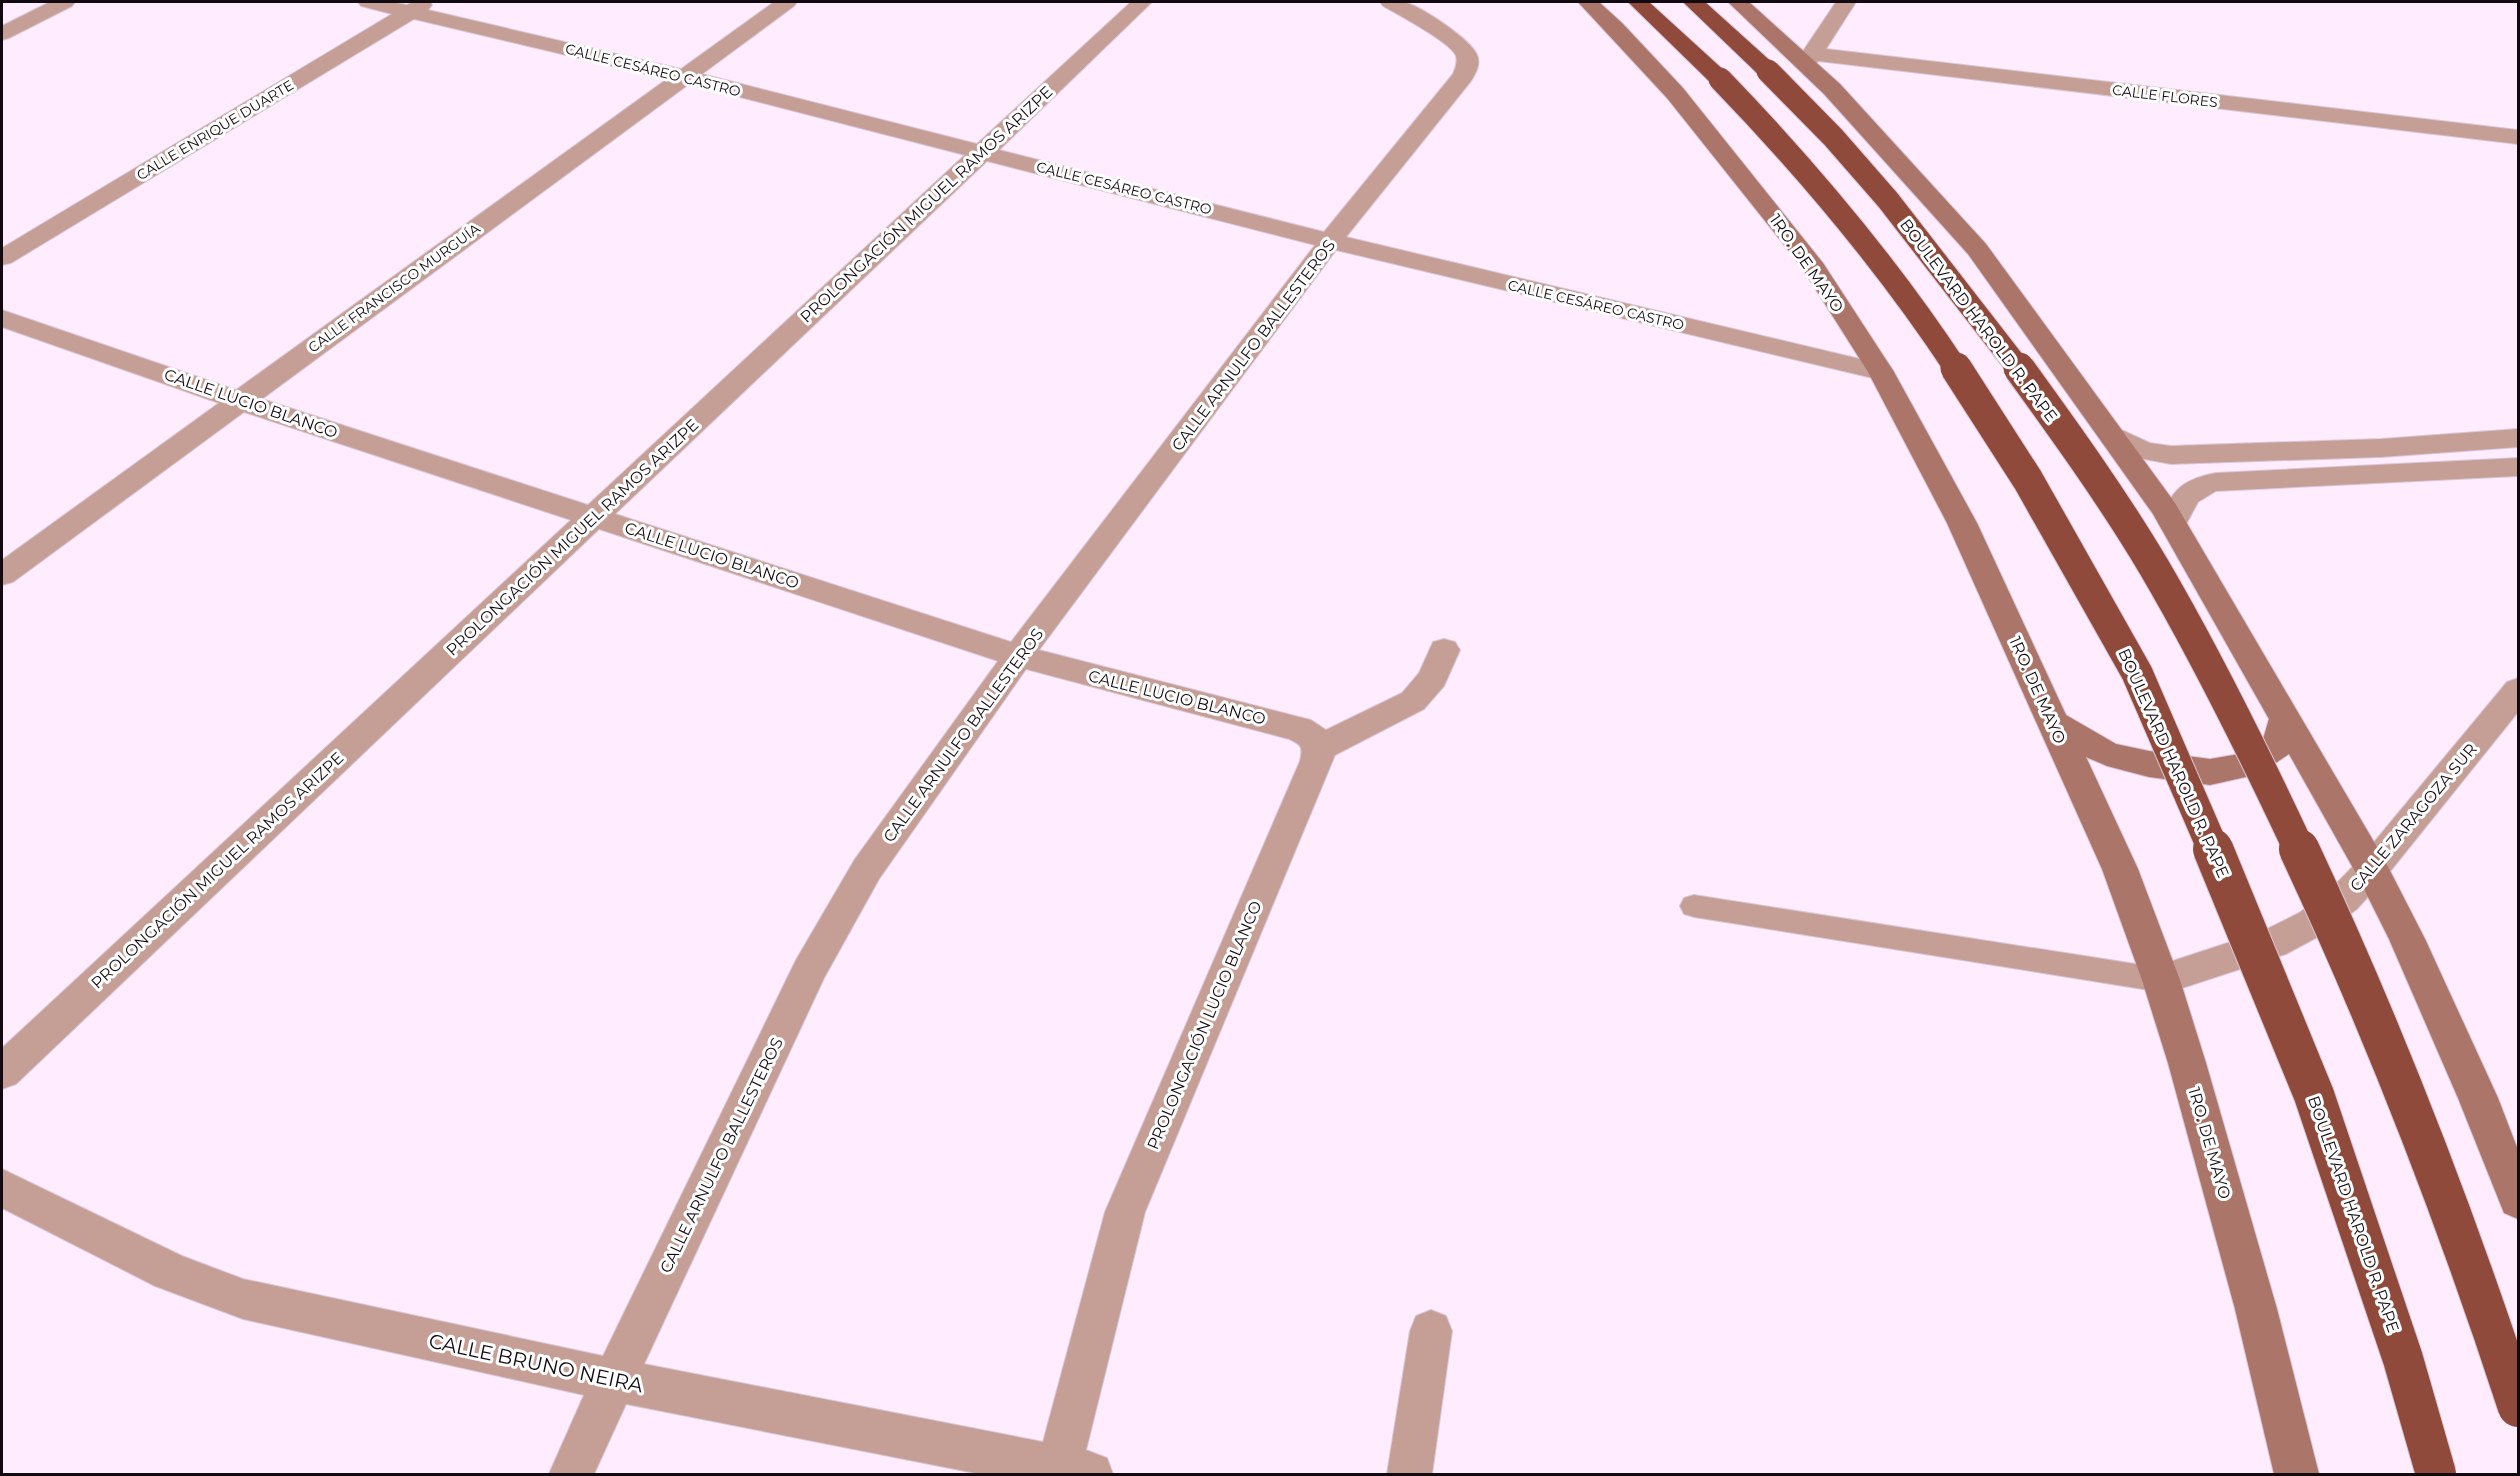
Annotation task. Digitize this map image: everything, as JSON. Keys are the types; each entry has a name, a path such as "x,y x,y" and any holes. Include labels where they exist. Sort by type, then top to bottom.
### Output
{"highway":[{"name":"BOULEVARD HAROLD R. PAPE","path":"1638,2 1720,79 1784,145 1861,237 1945,352 2028,480 2137,673 2242,916 2314,1095 2403,1359 2436,1474"},
{"name":"BOULEVARD HAROLD R. PAPE","path":"1693,2 1768,71 1833,137 1915,234 2000,343 2091,470 2153,566 2220,684 2322,897 2399,1075 2455,1219 2518,1407"}],"main road":[{"name":"1RO. DE MAYO","path":"1588,2 1616,27 1675,93 1743,175 1811,263 1881,372 1962,523 2120,869 2161,980 2187,1063 2256,1310 2297,1474"},
{"path":"1738,2 1809,59 1977,249 2113,435 2173,523 2372,869 2407,939 2478,1098 2518,1200"},
{"path":"2053,723 2107,754 2149,764 2210,772 2247,765 2277,746 2285,720"}],"street":[{"path":"2,34 65,2"},
{"name":"CALLE CESÁREO CASTRO","path":"368,2 419,7 1330,241 1881,372"},
{"name":"CALLE FRANCISCO MURGUÍA","path":"2,575 787,2"},
{"name":"PROLONGACIÓN MIGUEL RAMOS ARIZPE","path":"2,1072 1142,2"},
{"name":"CALLE ARNULFO BALLESTEROS","path":"571,1474 804,982 838,917 867,869 1018,656 1330,241 1462,76 1468,65 1466,54 1457,43 1390,2"},
{"path":"1809,59 1846,2"},
{"name":"CALLE ENRIQUE DUARTE","path":"2,258 419,7"},
{"name":"CALLE FLORES","path":"1809,59 2518,137"},
{"name":"CALLE LUCIO BLANCO","path":"2,318 240,401 1018,656 1299,729 1313,736 1319,748"},
{"path":"2113,435 2143,451 2171,455 2381,448 2518,438"},
{"path":"2173,523 2188,492 2200,484 2518,467"},
{"path":"1319,748 1413,701 1426,691 1434,678 1444,650"},
{"name":"CALLE ZARAGOZA SUR","path":"2161,980 2273,943 2312,923 2344,899 2372,869 2518,690"},
{"name":"PROLONGACIÓN LUCIO BLANCO","path":"1075,1471 1125,1212 1317,761 1319,748"},
{"name":"CALLE BRUNO NEIRA","path":"2,1188 170,1272 243,1299 614,1380 1075,1471"},
{"path":"1409,1474 1431,1330"}],"lane":[{"path":"1694,906 2161,980"}]}
